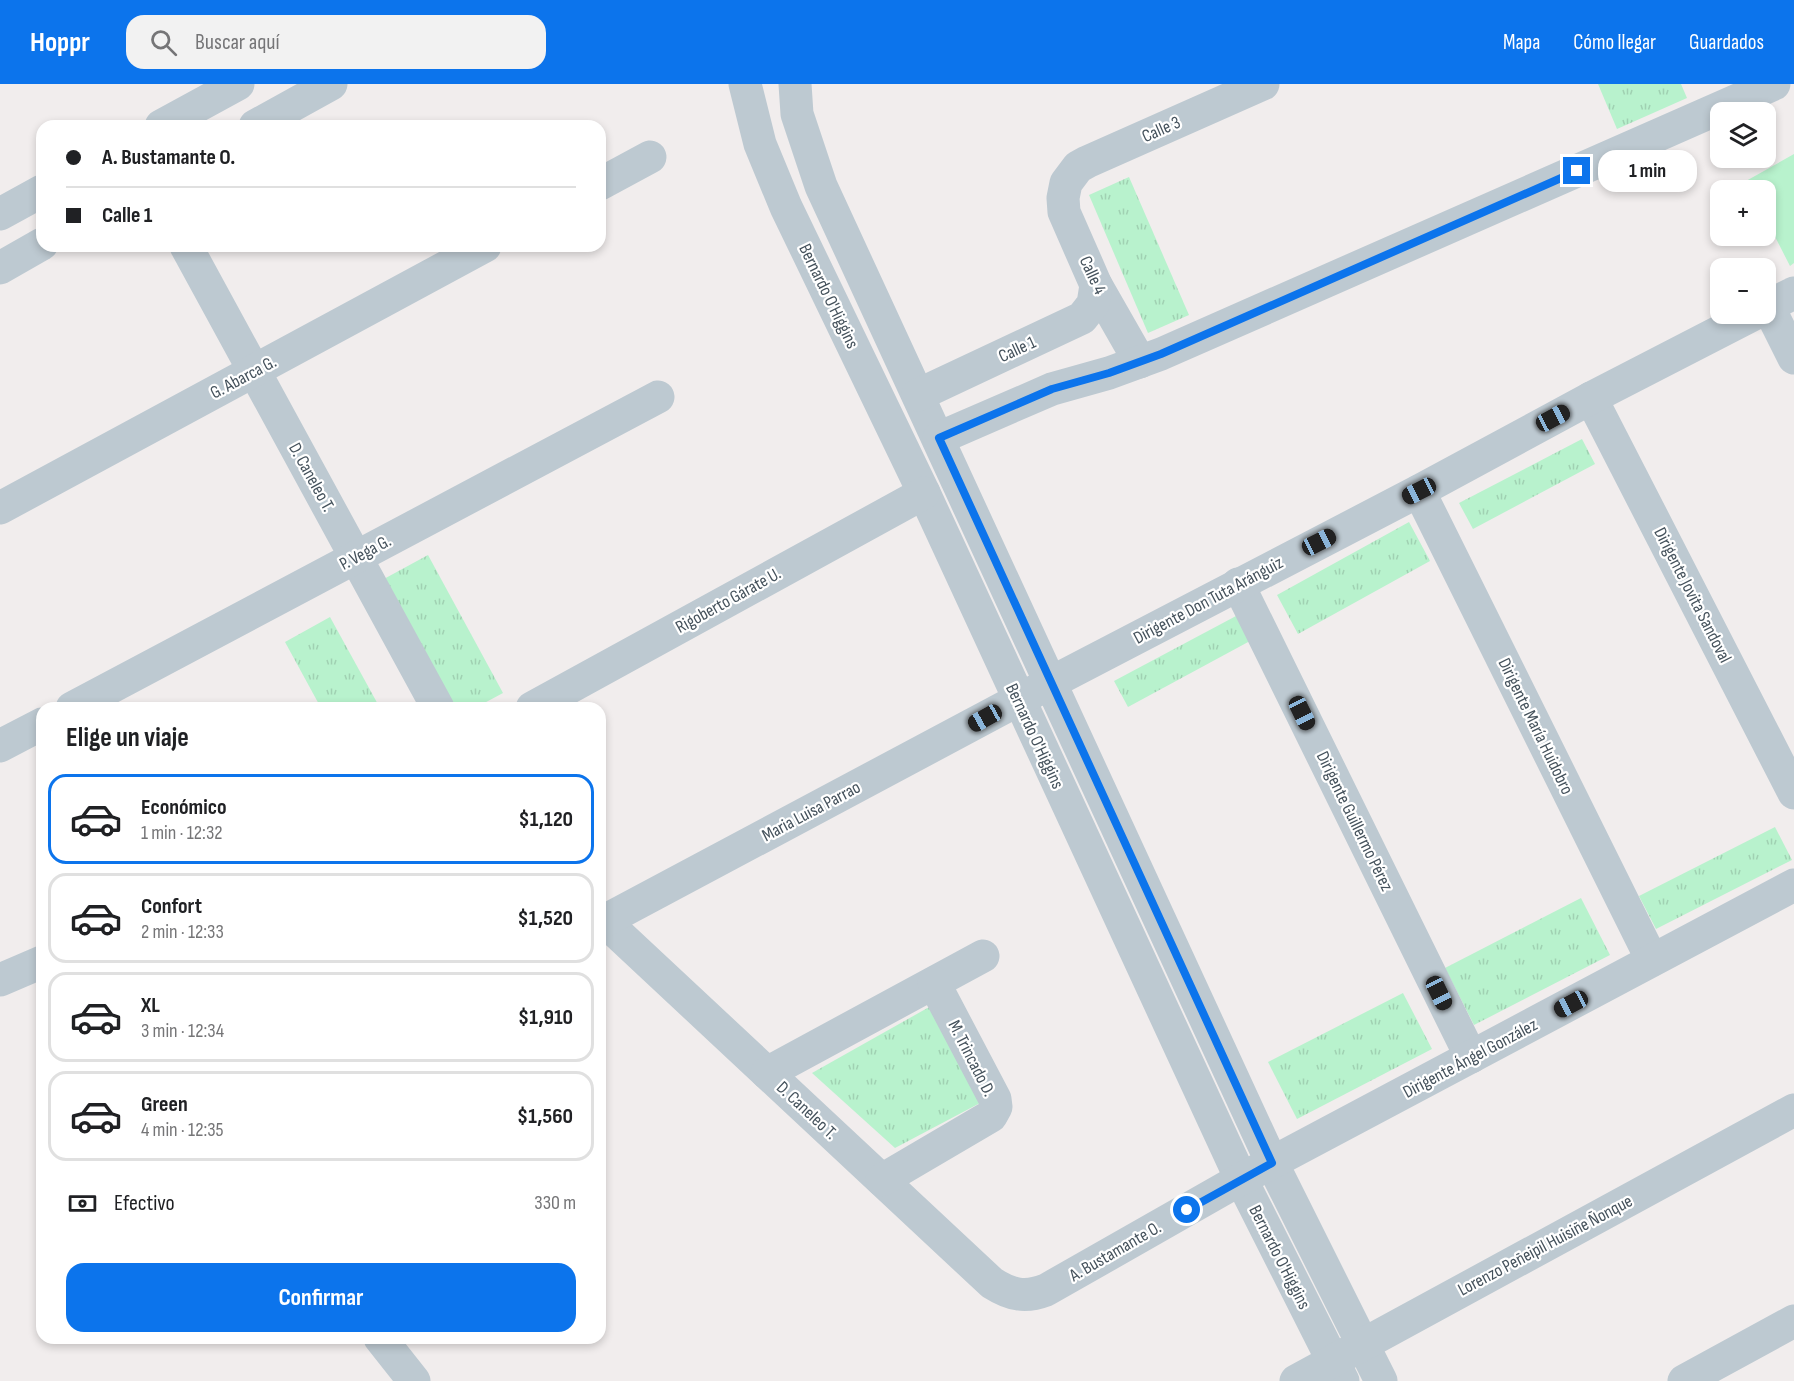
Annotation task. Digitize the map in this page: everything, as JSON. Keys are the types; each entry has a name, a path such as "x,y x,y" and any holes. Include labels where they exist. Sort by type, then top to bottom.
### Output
{"street":[{"path":"172,120 238,84"},
{"path":"266,120 331,84"},
{"name":"Bernardo O'Higgins","path":"745,84 760,144 781,196 924,493 1241,1179 1338,1371"},
{"name":"Bernardo O'Higgins","path":"795,84 797,114 821,186 1052,682 1272,1163 1382,1381"},
{"name":"Calle 3","path":"1066,183 1078,167 1087,162 1263,84"},
{"path":"939,438 1052,389 1140,362 1774,84"},
{"path":"606,181 651,157"},
{"name":"Calle 4","path":"1066,183 1063,198 1064,212 1096,285 1140,362"},
{"path":"0,214 36,194"},
{"path":"0,268 36,247"},
{"name":"D. Caneleo T.","path":"189,252 435,702"},
{"name":"G. Abarca G.","path":"0,508 474,252"},
{"name":"Calle 1","path":"918,395 1082,318 1093,304 1096,285"},
{"path":"1776,318 1794,358"},
{"name":"Dirigente Don Tuta Aránguiz","path":"1018,700 1735,324"},
{"name":"P. Vega G.","path":"83,702 658,397"},
{"name":"Dirigente Jovita Sandoval","path":"1591,398 1794,793"},
{"name":"Dirigente María Huidobro","path":"1419,491 1652,960"},
{"name":"Rigoberto Gárate U.","path":"543,702 924,493"},
{"name":"Dirigente Guillermo Pérez","path":"1239,584 1471,1057"},
{"name":"Maria Luisa Parrao","path":"606,917 1018,700"},
{"path":"0,746 36,727"},
{"name":"Dirigente Ángel González","path":"1241,1179 1794,885"},
{"name":"D. Caneleo T.","path":"606,923 992,1283 1004,1291 1018,1295"},
{"path":"767,1073 984,956"},
{"path":"0,980 36,965"},
{"name":"M. Trincado D.","path":"882,1180 991,1116 996,1107 995,1099 934,983"},
{"name":"Lorenzo Peñeipil Huisiñe Ñonque","path":"1296,1381 1338,1371 1362,1344 1794,1110"},
{"name":"A. Bustamante O.","path":"1018,1295 1028,1296 1046,1290 1241,1179"},
{"path":"1684,1381 1794,1321"},
{"path":"385,1344 414,1381"}],"green space":[{"path":"1598,84 1681,84 1687,98 1617,129"},
{"path":"1794,154 1794,263 1790,266 1776,239 1776,180 1748,180 1769,168 1776,168 1776,164"},
{"path":"1129,177 1189,315 1148,333 1089,195"},
{"path":"1582,439 1595,464 1473,529 1459,503"},
{"path":"1409,522 1430,561 1298,634 1277,595"},
{"path":"428,555 503,693 486,702 448,702 382,580"},
{"path":"1236,616 1250,641 1128,707 1114,681"},
{"path":"330,617 377,702 318,702 285,642"},
{"path":"1775,827 1792,860 1656,929 1639,896"},
{"path":"1581,898 1610,955 1474,1025 1445,968"},
{"path":"1403,993 1432,1049 1297,1119 1268,1062"},
{"path":"931,1006 982,1102 895,1148 812,1073"}],"route":[{"path":"1187,1210 1272,1163 939,438 1052,389 1109,373 1161,354 1577,171"}]}
